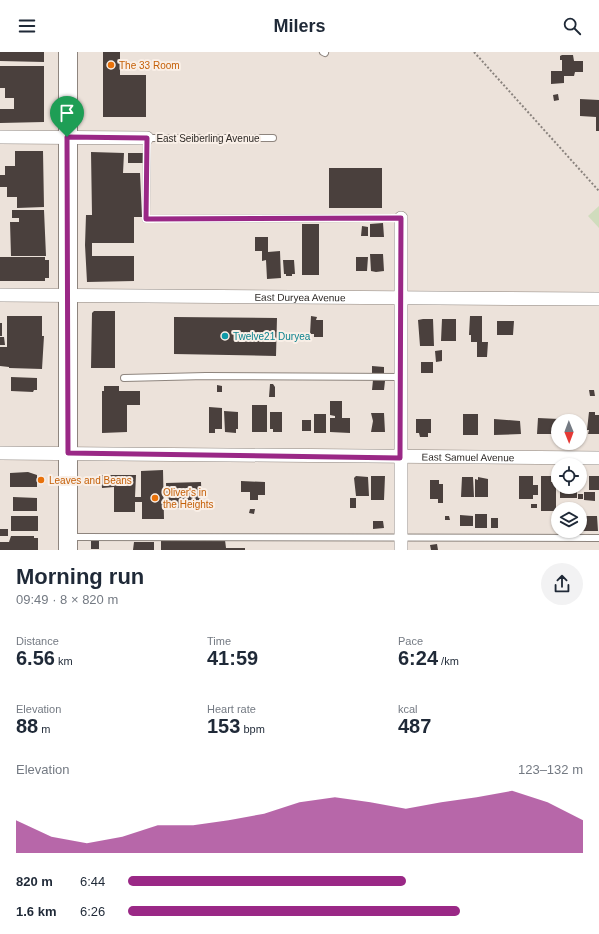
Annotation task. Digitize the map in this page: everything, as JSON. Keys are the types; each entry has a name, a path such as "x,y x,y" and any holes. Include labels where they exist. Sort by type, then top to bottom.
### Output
{"main road":[{"path":"68,52 68,544"}],"street":[{"name":"East Seiberling Avenue","path":"0,137 147,138"},
{"path":"401,218 401,544"},
{"name":"East Duryea Avenue","path":"0,295 599,299"},
{"name":"East Samuel Avenue","path":"0,453 400,458 599,458"}],"lane":[{"name":"East Seiberling Avenue","path":"147,138 273,138"},
{"path":"147,138 146,219 401,218"},
{"path":"124,378 206,376 400,377"},
{"path":"68,544 401,544 599,538"}],"path":[{"path":"474,52 599,191"}],"green space":[{"path":"599,206 599,228 588,216"}],"building":[{"path":"0,52 44,52 44,62 0,61"},
{"path":"103,52 120,52 120,75 146,75 146,117 103,117"},
{"path":"573,55 574,61 583,61 583,72 575,72 574,76 564,76 564,83 551,84 551,71 562,71 562,60 560,60 560,56"},
{"path":"0,66 44,66 44,122 0,123 0,109 14,109 14,98 5,98 5,88 0,88"},
{"path":"558,94 559,100 554,101 553,95"},
{"path":"580,99 599,100 599,131 596,131 596,117 580,116"},
{"path":"15,151 43,151 44,207 17,208 17,197 7,197 7,187 0,187 0,175 5,175 5,166 15,166"},
{"path":"91,152 124,153 123,173 140,173 142,217 134,217 134,243 92,243 92,256 134,256 134,281 87,282 85,245 86,215 92,215"},
{"path":"128,153 143,153 143,163 128,163"},
{"path":"329,168 382,168 382,208 329,208"},
{"path":"12,210 44,210 46,256 11,256 10,222 19,222 19,218 12,218"},
{"path":"383,223 384,237 370,237 370,224"},
{"path":"302,224 319,224 319,275 302,275"},
{"path":"362,226 368,227 368,236 361,236"},
{"path":"255,237 268,237 268,252 280,251 281,278 267,279 266,260 262,261 262,251 255,251"},
{"path":"370,254 383,254 384,271 371,271"},
{"path":"0,257 45,257 45,260 49,260 49,278 45,278 45,281 0,281"},
{"path":"356,257 368,257 367,271 356,271"},
{"path":"283,260 294,260 295,274 292,274 292,276 286,276 286,274 284,274"},
{"path":"94,311 115,311 115,368 91,368 92,313"},
{"path":"7,316 42,316 42,336 44,336 42,369 9,368 0,366 0,347 7,347"},
{"path":"311,316 317,317 316,320 323,320 323,337 314,337 314,334 310,334"},
{"path":"470,316 482,316 482,342 488,342 487,357 477,357 477,342 471,342 471,335 469,335"},
{"name":"Twelve21 Duryea","path":"174,317 277,318 276,356 174,354"},
{"path":"433,319 434,346 420,346 418,320"},
{"path":"442,319 456,319 456,341 441,341"},
{"path":"497,321 514,321 513,335 497,335"},
{"path":"0,323 2,323 2,336 0,336"},
{"path":"0,337 4,337 5,345 0,345"},
{"path":"442,350 442,361 436,362 435,351"},
{"path":"421,362 433,362 433,373 421,373"},
{"path":"372,366 384,367 384,373 372,373"},
{"path":"11,377 37,378 37,390 34,390 33,392 11,391"},
{"path":"373,380 385,381 384,390 372,390"},
{"path":"270,384 273,384 275,387 275,397 269,397"},
{"path":"217,385 222,386 222,392 217,392"},
{"path":"104,386 119,386 119,391 140,391 140,405 127,405 127,432 102,433 102,391 104,391"},
{"path":"589,390 594,390 595,396 590,396"},
{"path":"330,401 342,401 342,418 350,418 350,433 330,432 330,418 335,418 335,416 330,415"},
{"path":"252,405 267,405 267,432 252,432"},
{"path":"209,407 222,408 222,429 215,429 215,433 209,433"},
{"path":"224,411 238,412 238,429 236,429 236,433 225,432"},
{"path":"270,412 282,412 282,432 273,432 273,429 270,429"},
{"path":"589,412 595,412 595,415 599,415 599,434 588,434 589,430 587,430"},
{"path":"371,413 384,413 385,432 371,432 373,421"},
{"path":"314,414 326,414 326,433 314,433"},
{"path":"463,414 478,414 478,435 463,435"},
{"path":"538,418 551,419 551,434 537,434"},
{"path":"416,419 431,419 431,433 428,433 428,437 420,437 419,433 416,433"},
{"path":"494,419 520,421 521,434 494,435"},
{"path":"302,420 311,420 311,431 302,431"},
{"path":"163,470 164,519 142,519 142,502 135,502 135,512 114,512 114,487 102,488 101,475 136,475 135,497 141,497 141,471"},
{"path":"28,472 37,475 37,487 10,487 10,473"},
{"path":"356,476 368,477 369,496 356,496 354,478"},
{"path":"371,476 385,476 384,500 371,500"},
{"path":"519,476 533,476 533,485 538,485 538,495 533,495 533,499 519,499"},
{"path":"541,476 551,476 551,494 556,494 556,502 551,502 551,511 541,511"},
{"path":"589,476 599,476 599,490 589,490"},
{"path":"462,477 473,477 474,497 461,497"},
{"path":"478,477 488,479 488,497 475,497 475,479 478,480"},
{"path":"430,480 439,480 439,484 443,484 443,503 438,503 438,499 430,499"},
{"path":"241,481 265,482 265,495 258,495 258,500 250,500 250,492 241,492"},
{"path":"201,482 202,508 167,508 166,483"},
{"path":"587,492 595,492 595,501 584,500 584,494 587,494"},
{"path":"560,494 577,494 577,498 560,498"},
{"path":"578,494 583,494 583,499 578,499"},
{"path":"13,497 37,498 37,511 13,511"},
{"path":"350,498 356,498 356,508 350,508"},
{"path":"531,504 537,504 537,508 531,508"},
{"path":"250,509 255,509 254,514 249,513"},
{"path":"475,514 487,514 487,528 475,528"},
{"path":"460,515 473,516 473,526 460,526"},
{"path":"11,516 38,516 38,531 11,531"},
{"path":"445,516 449,516 450,520 445,520"},
{"path":"587,516 597,516 598,531 587,531"},
{"path":"491,518 498,518 498,528 491,528"},
{"path":"373,521 383,521 384,528 373,529"},
{"path":"0,529 8,529 8,536 0,536"},
{"path":"11,536 34,536 34,538 38,538 38,550 0,550 0,542 9,542"},
{"path":"91,539 99,539 99,549 91,549"},
{"path":"225,540 226,548 245,548 245,550 161,550 161,541"},
{"path":"134,542 154,542 154,550 133,550"},
{"path":"437,544 438,550 431,550 430,545"}],"place":[{"name":"The 33 Room","path":"111,65"},
{"name":"Twelve21 Duryea","path":"225,336"},
{"name":"Leaves and Beans","path":"41,480"},
{"name":"Oliver's in the Heights","path":"155,498"}],"route":[{"path":"67,137 147,138 146,219 401,218 400,458 68,453 67,137"}]}
